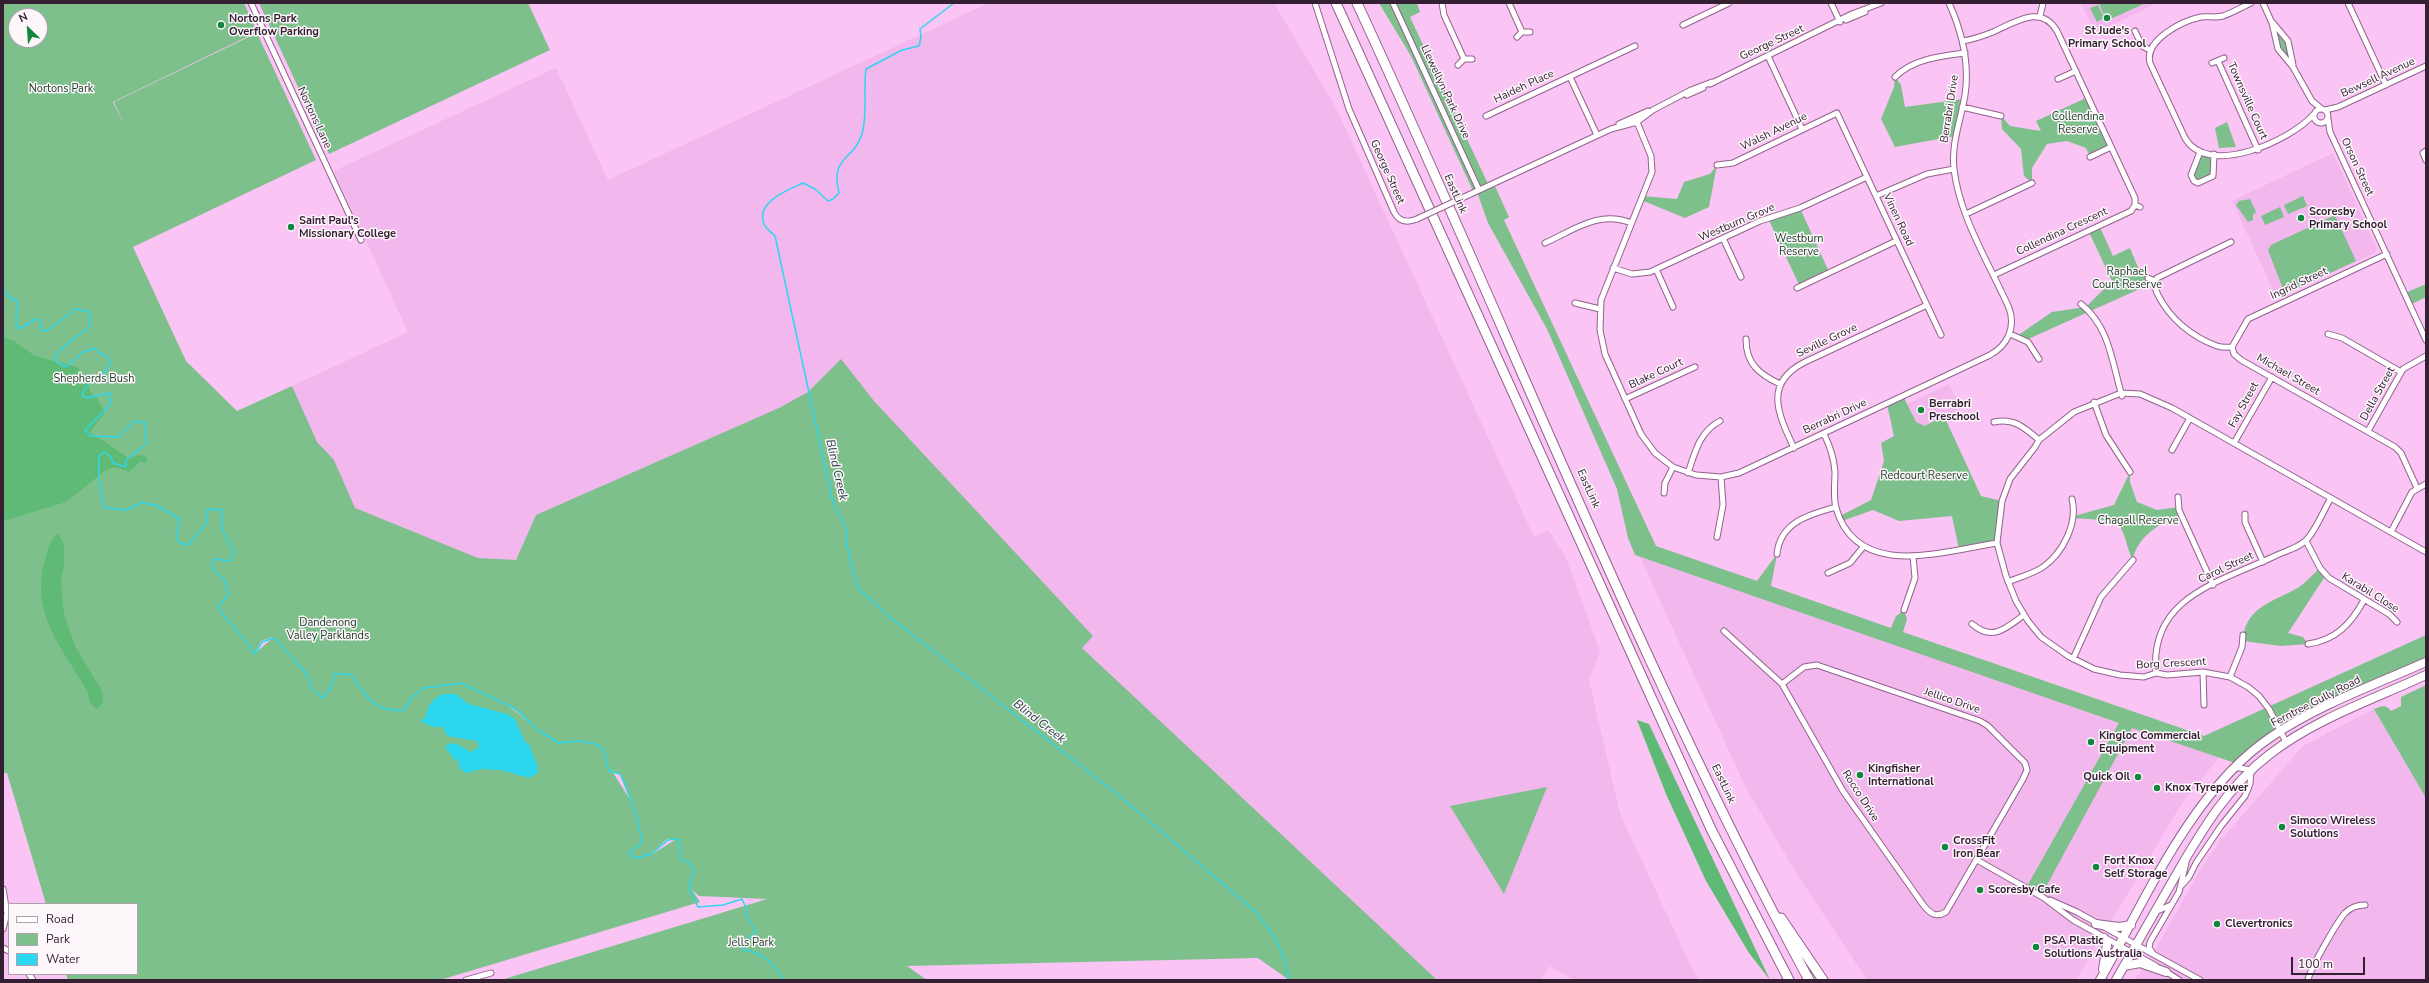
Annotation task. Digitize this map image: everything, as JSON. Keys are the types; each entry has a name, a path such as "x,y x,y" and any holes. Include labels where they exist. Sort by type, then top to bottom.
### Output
{"highway":[{"path":"1336,3 1711,829 1784,980"},
{"name":"EastLink","path":"1356,3 1659,677 1766,898 1809,980"},
{"path":"1711,829 1789,980"},
{"path":"1766,898 1786,924 1822,980"}],"main road":[{"name":"Ferntree Gully Road","path":"2101,978 2190,822 2213,790 2234,767 2280,731 2318,711 2426,662"},
{"name":"Ferntree Gully Road","path":"2116,980 2189,852 2222,801 2251,770 2286,742 2318,724 2426,675"},
{"path":"2096,924 2119,927 2131,925"},
{"path":"2101,978 2107,945 2104,938"},
{"path":"2124,966 2140,963 2166,972"}],"street":[{"name":"Nortons Lane","path":"250,3 360,240"},
{"name":"George Street","path":"1315,3 1349,109 1394,212 1398,219 1405,222 1417,219 1611,129 1624,121 1635,121 1691,90 1712,82 1840,22 1856,17 1881,3"},
{"name":"Llewellyn Park Drive","path":"1393,3 1479,190"},
{"path":"1442,3 1444,15 1464,59"},
{"path":"1508,3 1522,32"},
{"path":"1683,25 1729,3"},
{"path":"1831,3 1840,22"},
{"name":"Berrabri Drive","path":"1635,121 1651,156 1652,172 1603,293 1600,309 1603,347 1646,443 1655,453 1673,467 1688,473 1722,477 1745,471 1990,355 2002,346 2010,334 2011,312 1966,214 1959,196 1954,169 1955,136 1966,84 1963,41 1949,3"},
{"path":"1963,41 1984,36 2027,17 2040,16 2043,3"},
{"path":"2251,3 2223,16 2199,18 2170,31 2159,39 2150,50 2150,63 2185,138 2192,147 2200,152 2214,154 2258,150 2278,142 2305,125 2319,123 2314,114 2312,101 2294,67 2288,42 2272,23"},
{"path":"2263,3 2272,23 2276,46 2294,67"},
{"path":"2348,3 2386,85"},
{"name":"Collendina Crescent","path":"1994,275 2138,206 2054,25 2040,16"},
{"path":"2135,31 2142,46 2150,50"},
{"path":"2274,34 2280,31"},
{"path":"1517,37 1522,32 1530,32"},
{"name":"Haideh Place","path":"1486,116 1635,46"},
{"path":"1894,77 1904,69 1918,62 1965,53"},
{"path":"2284,57 2291,54"},
{"path":"1768,56 1802,129"},
{"path":"1458,65 1464,59 1472,58"},
{"name":"Townsville Court","path":"2212,63 2224,58"},
{"name":"Townsville Court","path":"2218,60 2258,150"},
{"name":"Bewsell Avenue","path":"2305,125 2314,114 2323,110 2338,107 2426,66"},
{"path":"2058,79 2076,70"},
{"name":"Haideh Place","path":"1570,77 1597,135"},
{"path":"2312,101 2323,110"},
{"path":"1962,107 2001,116"},
{"name":"Bewsell Avenue","path":"2319,123 2328,118 2338,107"},
{"name":"Orson Street","path":"2323,110 2328,118 2330,132 2426,340"},
{"name":"Walsh Avenue","path":"1717,165 1733,162 1837,113"},
{"name":"Vinen Road","path":"1837,113 1941,335"},
{"name":"Orson Street","path":"2319,123 2330,132"},
{"path":"2090,157 2111,147"},
{"path":"2426,151 2423,153 2426,160"},
{"path":"2200,152 2191,175 2194,181 2198,183 2213,176 2214,154"},
{"path":"1876,196 1927,174 1954,169"},
{"name":"Westburn Grove","path":"1613,268 1632,274 1656,269 1765,219 1800,208 1867,177"},
{"path":"1966,214 2032,182"},
{"path":"1546,243 1600,219 1616,218 1631,224"},
{"path":"1723,238 1741,277"},
{"path":"1797,288 1896,241"},
{"path":"2231,242 2160,275 2155,281 2156,290 2163,306 2178,322 2216,345 2232,347"},
{"name":"Ingrid Street","path":"2232,347 2248,319 2386,254"},
{"path":"1656,269 1673,307"},
{"path":"2148,278 2155,281"},
{"path":"1576,303 1600,309"},
{"path":"2081,304 2090,312 2110,347 2121,395"},
{"name":"Seville Grove","path":"1780,384 1790,372 1801,364 1927,305"},
{"path":"2010,334 2028,342 2040,359"},
{"path":"2328,334 2339,337 2401,372"},
{"path":"1746,339 1748,356 1754,367 1760,374 1780,384 1777,397 1778,410 1794,448"},
{"name":"Michael Street","path":"2232,347 2238,358 2398,450 2417,488"},
{"name":"Della Street","path":"2368,432 2401,372 2409,364 2426,356"},
{"name":"Blake Court","path":"1625,399 1695,367"},
{"name":"Fay Street","path":"2234,443 2272,377"},
{"name":"Borg Crescent","path":"2286,742 2259,696 2245,684 2230,677 2203,672 2167,675 2156,673 2144,677 2115,674 2094,669 2073,659 2041,637 2024,615 2008,582 1997,543 2000,508 2006,489 2014,474 2039,440 2047,436 2068,416 2094,402 2112,400 2121,395 2146,396 2190,418 2426,552"},
{"path":"2094,402 2106,435 2130,472"},
{"path":"2172,450 2190,418"},
{"path":"1688,473 1700,441 1709,428 1720,421"},
{"path":"1994,422 2013,421 2025,428 2039,440"},
{"path":"1824,434 1834,461 1836,507 1846,528 1864,546 1887,556 1913,556 1997,543"},
{"path":"1664,493 1665,483 1673,467"},
{"path":"1717,537 1723,504 1722,477"},
{"path":"2390,531 2412,492 2426,484"},
{"path":"2178,497 2179,510 2213,585"},
{"path":"2306,541 2331,498"},
{"path":"2008,582 2038,570 2054,556 2068,535 2074,518 2072,499"},
{"path":"1777,554 1779,540 1792,525 1809,514 1836,507"},
{"path":"2245,514 2244,522 2263,562"},
{"name":"Carol Street","path":"2156,673 2157,641 2169,616 2187,598 2306,541"},
{"name":"Karabil Close","path":"2306,541 2326,575 2364,600 2389,614 2397,622"},
{"path":"1828,573 1850,563 1864,546"},
{"path":"1904,610 1915,578 1913,556"},
{"path":"2073,659 2101,597 2134,560"},
{"path":"2308,644 2320,642 2343,631 2364,600"},
{"path":"1972,624 1986,633 1996,632 2024,615"},
{"name":"Rocco Drive","path":"1724,631 1782,684 1843,790 1929,912 1939,916 1948,909 1977,860"},
{"path":"2230,677 2242,648 2243,635"},
{"name":"Jellico Drive","path":"1782,684 1804,667 1816,665 1979,721 1988,726 2023,761 2027,770 1977,860"},
{"path":"2203,672 2204,705"},
{"path":"2181,886 2189,877 2221,826 2245,796 2250,784 2251,770 2234,767"},
{"path":"2152,952 2149,948 2150,942 2172,905 2181,886 2189,852"},
{"path":"1977,860 2044,898 2077,912 2121,942 2134,948 2179,980"},
{"path":"3,889 7,913 3,929"},
{"path":"2044,898 2073,920 2104,938 2152,952 2200,980"},
{"path":"2308,980 2314,966 2344,914 2358,905 2364,904"},
{"path":"2154,912 2172,905"},
{"path":"466,980 491,973"}],"shaded area":[{"path":"989,3 1274,3 1336,108 1534,537 1548,530 1565,555 1600,651 1589,680 1620,814 1688,960 1699,980 1574,980 1549,966 1541,980 1289,980 1258,958 720,810 194,432 408,332 334,171 556,68 608,180"},
{"name":"St Jude's Primary School","path":"2081,3 2157,3 2095,33"},
{"name":"Scoresby Primary School","path":"2333,153 2377,249 2375,253 2277,298 2232,201"},
{"path":"1949,384 1961,409 1925,426 1916,422 1907,404"},
{"path":"1640,557 2219,757 2180,806 2076,980 1867,980 1797,874 1746,788"},
{"path":"2374,709 2426,798 2426,980 2135,980 2158,945 2199,872 2219,842 2303,746"}],"green space":[{"path":"3,3 244,3 257,32 113,102 125,126 114,102 257,33 316,160 133,247 186,361 237,411 292,386 317,442 334,460 355,508 478,558 516,560 536,515 779,408 808,392 841,359 874,401 1093,636 1082,648 1437,980 1289,980 1258,958 907,966 927,980 501,980 767,899 699,896 692,890 700,902 440,980 68,980 66,975 138,975 138,903 46,903 7,773 3,773","holes":["273,638 255,653 261,641","506,703 535,727 506,704","612,771 620,774 629,798","667,839 675,840 649,856"]},
{"path":"259,3 528,3 550,50 329,154"},
{"path":"1379,3 1417,3 1420,12 1410,17 1489,186 1494,184 1509,217 1504,220 1656,546 1757,581 1777,554 1771,586 1891,628 1896,616 1904,610 1907,619 1903,632 2204,736 2426,635 2426,662 2306,717 2238,764 2132,728 2041,896 2026,888 2119,723 1635,555 1628,538 1617,489 1547,329 1488,223 1477,192 1474,193 1411,56"},
{"path":"2099,3 2146,3 2106,21"},
{"path":"2098,5 2104,18 2097,22 2090,8"},
{"path":"2278,31 2285,36 2290,56 2284,57 2280,52 2275,33"},
{"path":"1895,77 1901,85 1905,107 1964,99 1955,136 1895,147 1881,119 1894,87"},
{"name":"Collendina Reserve","path":"2088,97 2111,147 2090,157 2086,148 2067,141 2047,144 2032,168 2032,183 2024,176 2021,149 2002,129 2001,116 2010,126 2041,131 2036,121"},
{"path":"2227,122 2236,147 2219,148 2215,128"},
{"path":"2200,152 2214,154 2214,173 2198,183 2191,173"},
{"path":"1717,165 1709,207 1685,218 1641,200 1643,196 1677,199 1684,182 1710,174"},
{"path":"2303,196 2307,206 2288,214 2284,205"},
{"path":"2250,199 2256,212 2253,215 2253,220 2248,222 2236,205 2239,201"},
{"path":"2280,207 2284,217 2265,225 2261,216"},
{"name":"Westburn Reserve","path":"1800,208 1829,272 1800,287 1768,218"},
{"path":"2335,215 2356,261 2285,294 2268,250 2271,245"},
{"name":"Raphael Court Reserve","path":"2099,225 2113,256 2130,248 2140,272 2148,278 2144,287 2026,340 2017,336 2052,312 2086,307 2112,281 2088,230"},
{"path":"2426,284 2426,297 2410,305 2405,293"},
{"path":"3,337 14,341 35,356 77,367 87,378 90,392 97,398 105,412 90,432 130,459 137,455 146,456 147,463 140,462 129,472 115,467 106,470 66,502 3,521"},
{"name":"Redcourt Reserve","path":"1903,396 1916,422 1925,426 1944,416 1981,496 2002,501 1997,541 1959,549 1952,516 1899,521 1873,510 1842,521 1840,516 1871,500 1884,461 1881,443 1894,436 1887,404"},
{"name":"Chagall Reserve","path":"2130,472 2130,482 2137,502 2157,510 2178,507 2180,514 2150,532 2139,544 2133,560 2122,530 2115,521 2074,518 2074,516 2114,505"},
{"path":"58,533 64,544 64,567 61,580 64,615 76,648 102,691 103,703 97,709 90,703 88,692 59,645 51,629 41,597 41,579 45,560 51,542"},
{"path":"2320,568 2326,575 2288,633 2303,637 2308,644 2281,646 2243,641 2248,621 2260,608 2298,588"},
{"path":"2426,685 2426,798 2374,709 2384,706 2391,711 2401,706 2401,697"},
{"path":"1637,720 1649,724 1770,980 1749,953 1706,881 1666,794"},
{"path":"1547,787 1504,894 1450,806"}],"water":[{"path":"443,694 456,694 469,704 507,714 515,719 525,742 529,744 537,765 538,773 529,778 500,770 482,769 466,773 459,768 459,761 455,760 446,749 446,745 455,743 471,752 479,747 477,741 447,736 443,727 433,727 420,721 426,717 431,703"}],"waterway":[{"name":"Blind Creek","path":"954,3 920,29 921,37 919,46 902,50 866,69 864,126 858,143 840,165 837,181 839,193 833,199 828,201 815,189 803,183 774,198 768,203 762,216 765,226 775,236 833,503 847,530 846,541 857,587 892,619 1117,794 1255,911 1276,939 1286,965 1289,980"},
{"path":"3,290 9,297 17,301 16,324 19,329 36,319 40,320 41,330 46,331 76,309 90,312 89,327 65,345 54,357 58,363 66,367 83,352 95,348 99,353 107,356 110,363 103,375 86,387 82,395 87,398 110,393 111,404 85,430 91,436 118,437 135,421 145,423 146,444 126,460 126,467 113,463 111,457 105,452 99,456 99,481 105,508 126,510 141,503 156,505 180,519 176,536 180,543 188,545 206,523 208,509 222,510 222,529 234,553 230,561 215,559 212,563 213,570 225,580 229,595 218,606 226,619 255,654 262,642 274,638 307,674 311,688 323,698 331,687 335,674 350,674 371,701 384,709 404,710 411,698 424,688 461,683 516,709 539,731 559,743 576,741 587,742 603,748 609,771 620,774 637,818 641,844 629,852 634,858 643,857 645,853 649,856 668,840 678,839 682,860 689,862 694,870 689,887 698,907 723,905 742,899 747,910 746,914 756,932 740,944 744,950 763,956 776,969 784,980"}],"place":[{"name":"St Jude's Primary School","path":"2107,18"},
{"name":"Nortons Park Overflow Parking","path":"221,25"},
{"name":"Scoresby Primary School","path":"2301,218"},
{"name":"Saint Paul's Missionary College","path":"291,227"},
{"name":"Berrabri Preschool","path":"1921,410"},
{"name":"Kingloc Commercial Equipment","path":"2091,742"},
{"name":"Kingfisher International","path":"1860,775"},
{"name":"Quick Oil","path":"2138,777"},
{"name":"Knox Tyrepower","path":"2157,788"},
{"name":"Simoco Wireless Solutions","path":"2282,827"},
{"name":"CrossFit Iron Bear","path":"1945,847"},
{"name":"Fort Knox Self Storage","path":"2096,867"},
{"name":"Scoresby Cafe","path":"1980,890"},
{"name":"Clevertronics","path":"2217,924"},
{"name":"PSA Plastic Solutions Australia","path":"2036,947"}],"park label":[{"name":"Nortons Park","path":"61,89"},
{"name":"Shepherds Bush","path":"94,379"},
{"name":"Dandenong Valley Parklands","path":"328,629"},
{"name":"Jells Park","path":"751,943"}]}
